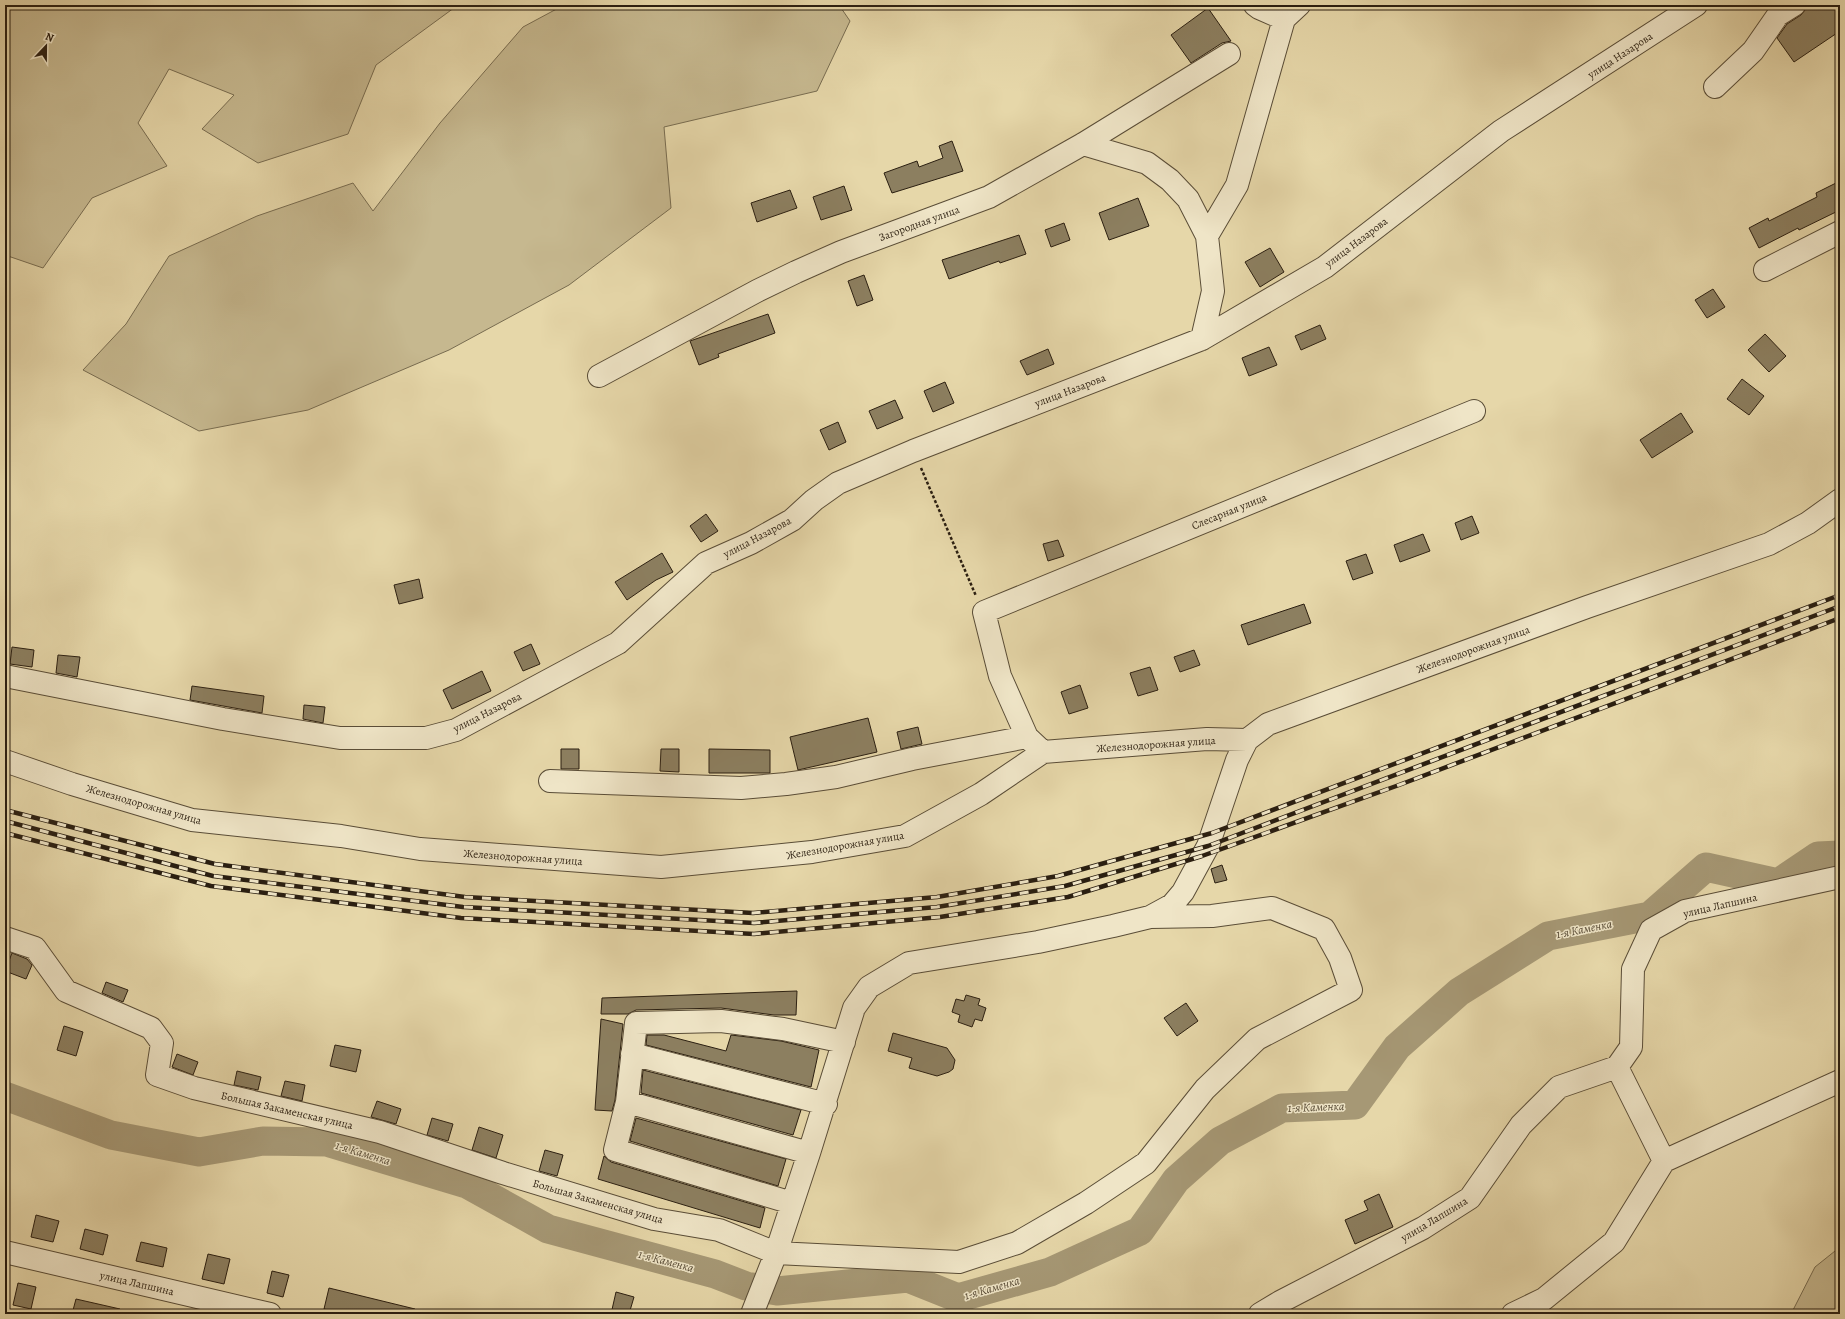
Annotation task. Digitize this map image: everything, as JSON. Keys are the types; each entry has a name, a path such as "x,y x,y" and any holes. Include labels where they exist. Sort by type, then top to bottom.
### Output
{"street":[{"path":"1207,236 1237,185 1292,12 1259,8 1256,5"},
{"name":"улица Назарова","path":"5,676 223,719 340,738 426,738 456,730 618,643 706,563 751,543 792,520 814,500 838,483 913,451 1202,339 1325,266 1502,131 1696,5"},
{"path":"1715,87 1753,51 1778,15 1794,5"},
{"name":"Загородная улица","path":"599,376 757,291 796,272 841,252 989,197 1083,144 1230,54"},
{"path":"1083,144 1147,163 1170,180 1188,198 1207,236 1213,291 1202,339"},
{"path":"1765,270 1840,232"},
{"name":"Слесарная улица","path":"984,612 1474,411"},
{"name":"Железнодорожная улица","path":"5,761 72,784 192,820 341,836 420,849 661,867 812,852 905,836 981,794 1043,752 1207,739 1247,740 1268,724 1587,607 1769,544 1808,523 1840,500"},
{"path":"984,612 1000,676 1027,737 1043,752"},
{"path":"550,781 740,788 786,784 836,777 912,759 1027,737"},
{"path":"752,1314 776,1253 826,1104 854,1008 869,987 910,963 1038,942 1150,917 1172,905 1183,892 1208,846 1237,760 1247,740"},
{"name":"улица Лапшина","path":"1260,1314 1287,1298 1423,1228 1470,1198 1521,1125 1559,1087 1617,1067 1631,1047 1633,969 1650,930 1685,911 1840,877"},
{"name":"Большая Закаменская улица","path":"5,938 35,948 66,991 150,1028 162,1043 157,1075 194,1088 380,1132 503,1173 646,1216 719,1230 776,1253 959,1262 1017,1243 1086,1204 1146,1163 1205,1089 1257,1039 1351,990 1340,958 1324,929 1272,908 1212,916 1150,917"},
{"path":"792,1203 616,1150 627,1102 636,1023 720,1021 783,1029 844,1042"},
{"path":"632,1054 826,1104"},
{"path":"1617,1067 1664,1161"},
{"path":"1513,1314 1544,1299 1614,1242 1664,1161 1840,1081"},
{"path":"627,1102 809,1153"},
{"name":"улица Лапшина","path":"5,1252 270,1314"}],"path":[{"path":"913,451 984,612"}],"shaded area":[{"path":"5,5 458,5 376,65 348,134 258,163 202,129 234,95 169,69 138,123 167,166 92,198 43,268 5,255"},
{"path":"564,5 839,5 850,21 817,91 664,127 671,208 569,285 449,350 308,410 199,431 83,370 126,324 169,256 257,216 353,183 373,211 440,123 523,27"},
{"path":"1840,1247 1840,1314 1791,1314 1815,1267"}],"building":[{"path":"1809,5 1837,5 1840,10 1840,31 1794,62 1777,38 1787,24 1801,15"},
{"path":"1208,8 1231,41 1222,43 1191,63 1171,35"},
{"path":"952,141 963,171 892,193 884,173 917,161 919,167 943,158 939,146"},
{"path":"1840,181 1840,210 1799,230 1798,228 1759,248 1749,228 1768,218 1769,221 1817,197 1816,193"},
{"path":"844,186 852,210 821,220 813,197"},
{"path":"790,190 797,208 757,222 751,203"},
{"path":"1138,198 1149,226 1109,240 1099,213"},
{"path":"1064,223 1070,240 1051,247 1045,230"},
{"path":"1019,235 1026,254 1000,263 999,261 949,279 942,260"},
{"path":"1270,248 1284,272 1260,287 1245,262"},
{"path":"864,275 873,300 857,306 848,281"},
{"path":"1713,289 1725,307 1707,318 1695,300"},
{"path":"768,314 775,333 718,354 719,357 699,365 690,341"},
{"path":"1320,325 1326,339 1301,350 1295,336"},
{"path":"1765,334 1786,356 1769,372 1748,350"},
{"path":"1269,347 1277,365 1249,376 1242,358"},
{"path":"1048,349 1054,364 1027,375 1020,361"},
{"path":"1742,379 1764,396 1749,415 1727,399"},
{"path":"945,382 954,403 933,412 924,391"},
{"path":"895,400 903,418 877,429 869,411"},
{"path":"1681,413 1693,432 1652,458 1640,440"},
{"path":"838,422 846,442 829,450 820,430"},
{"path":"706,514 718,531 701,542 690,526"},
{"path":"1472,516 1479,533 1461,540 1455,523"},
{"path":"1423,534 1430,551 1400,562 1394,545"},
{"path":"1058,540 1064,556 1048,561 1043,544"},
{"path":"662,553 673,572 656,580 627,600 615,582"},
{"path":"1366,554 1373,573 1353,580 1346,561"},
{"path":"419,579 423,598 399,604 394,585"},
{"path":"1304,604 1311,623 1248,645 1241,625"},
{"path":"531,644 540,664 523,671 514,652"},
{"path":"12,647 34,650 32,667 10,664"},
{"path":"1194,650 1200,665 1180,672 1174,657"},
{"path":"58,655 80,657 77,677 56,673"},
{"path":"1150,667 1158,690 1138,696 1130,673"},
{"path":"482,671 491,691 452,709 443,690"},
{"path":"1080,685 1088,708 1069,714 1061,692"},
{"path":"192,686 264,696 262,713 190,700"},
{"path":"304,705 325,707 323,723 303,719"},
{"path":"868,718 877,752 798,770 790,737"},
{"path":"918,727 922,744 901,749 897,732"},
{"path":"561,749 579,749 579,769 561,769"},
{"path":"661,749 679,749 679,772 660,771"},
{"path":"709,749 770,750 770,773 709,773"},
{"path":"1222,865 1227,880 1215,883 1211,869"},
{"path":"12,953 27,959 32,965 26,979 5,971"},
{"path":"106,982 128,990 123,1002 102,993"},
{"path":"797,991 796,1015 774,1015 721,1008 636,1010 628,1014 601,1014 602,998"},
{"path":"966,995 980,999 978,1005 986,1008 982,1021 975,1019 972,1027 958,1022 960,1015 952,1012 956,999 964,1001"},
{"path":"1186,1003 1198,1021 1177,1036 1164,1018"},
{"path":"601,1019 623,1024 615,1100 612,1111 595,1110"},
{"path":"64,1026 83,1032 76,1056 57,1050"},
{"path":"893,1033 947,1048 955,1060 953,1069 937,1076 909,1068 912,1058 888,1051"},
{"path":"647,1035 664,1035 726,1051 731,1035 781,1041 819,1050 811,1087 646,1045"},
{"path":"335,1045 361,1050 356,1072 330,1066"},
{"path":"177,1054 198,1062 193,1075 172,1067"},
{"path":"643,1070 801,1110 793,1135 641,1093"},
{"path":"237,1071 261,1077 258,1090 234,1085"},
{"path":"285,1081 305,1085 302,1101 281,1096"},
{"path":"377,1101 401,1109 396,1124 371,1117"},
{"path":"432,1118 453,1124 448,1141 427,1135"},
{"path":"636,1118 786,1159 778,1186 630,1141"},
{"path":"479,1127 503,1135 496,1158 472,1150"},
{"path":"545,1150 563,1155 557,1176 539,1171"},
{"path":"604,1156 611,1162 765,1208 760,1228 598,1179"},
{"path":"1379,1194 1393,1227 1355,1244 1345,1220 1368,1210 1364,1201"},
{"path":"36,1215 59,1221 53,1242 31,1237"},
{"path":"85,1229 108,1235 103,1255 80,1249"},
{"path":"141,1242 167,1248 163,1267 136,1261"},
{"path":"208,1254 230,1259 224,1284 202,1279"},
{"path":"272,1271 289,1275 283,1297 267,1293"},
{"path":"18,1283 36,1287 31,1309 13,1305"},
{"path":"329,1288 415,1309 415,1314 347,1314 324,1309"},
{"path":"616,1292 634,1297 629,1314 611,1314"},
{"path":"76,1299 120,1309 119,1314 72,1314"}],"waterway":[{"name":"1-я Каменка","path":"5,1096 111,1135 199,1152 263,1141 327,1142 467,1184 548,1229 715,1274 746,1286 777,1291 908,1278 958,1298 1050,1272 1140,1231 1176,1180 1220,1141 1282,1108 1355,1105 1397,1047 1459,992 1548,936 1650,916 1706,867 1778,883 1818,856 1840,855"}],"railway":[{"path":"5,810 215,864 465,897 753,913 937,897 1058,876 1212,833 1840,595"},
{"path":"5,821 213,876 463,907 754,923 937,907 1065,886 1208,846 1840,606"},
{"path":"5,833 211,886 461,918 754,934 940,917 1068,897 1202,856 1399,785 1840,618"}]}
